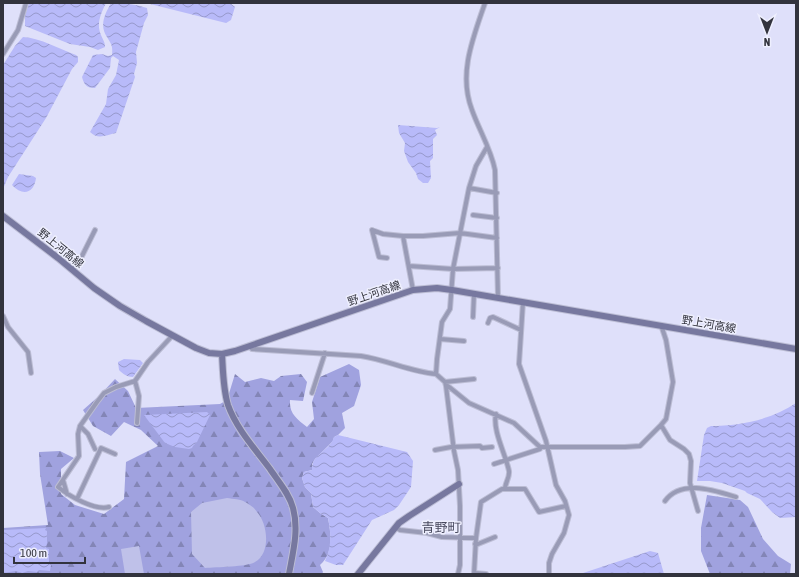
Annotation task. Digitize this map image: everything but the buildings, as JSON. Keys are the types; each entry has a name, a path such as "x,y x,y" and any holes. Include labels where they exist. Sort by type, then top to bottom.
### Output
{"main road":[{"name":"野上河高線","path":"3,216 94,288 120,306 172,336 209,353 222,354 235,351 413,290 437,288 796,348"},
{"path":"222,354 223,376 228,404 234,418 286,491 293,506 296,520 289,574"},
{"path":"358,574 395,527 409,516 459,484"}],"street":[{"path":"3,54 18,30 26,3"},
{"path":"484,3 472,40 466,65 466,74 467,90 471,109 487,147 493,157 495,170 497,193 498,298"},
{"path":"436,374 442,322 450,309 453,269 470,188 476,166 487,147"},
{"path":"470,188 497,193"},
{"path":"473,215 497,218"},
{"path":"72,270 80,260 95,230"},
{"path":"387,258 379,257 372,230 383,234 403,236 460,233 497,238"},
{"path":"403,236 413,290"},
{"path":"409,266 453,269 498,268"},
{"path":"473,317 474,294"},
{"path":"523,302 519,364 539,419 556,485 565,501 569,515 564,533 552,554 549,563 549,574"},
{"path":"3,316 8,327 28,352 31,373"},
{"path":"488,323 490,318 493,317 521,330"},
{"path":"250,346 252,349 325,353 373,358 426,373 436,374 469,403 514,423 540,447 625,447 640,446 666,419 673,382 666,340 661,325"},
{"path":"109,507 102,508 77,499 58,488 79,456 78,434 80,426 104,393 116,387 135,381 148,362 172,336"},
{"path":"440,339 464,341"},
{"path":"312,393 325,353"},
{"path":"446,384 474,379"},
{"path":"135,381 139,396 137,423"},
{"path":"446,384 459,484 460,565 458,574"},
{"path":"496,414 495,422 501,449 509,472 505,489"},
{"path":"661,425 670,440 684,449 691,461 690,483 698,512"},
{"path":"80,426 88,434 95,449"},
{"path":"435,450 453,446 480,446 482,448 492,448"},
{"path":"494,464 540,449 540,447"},
{"path":"77,499 101,448 115,454"},
{"path":"63,480 67,494"},
{"path":"665,501 670,495 691,487 720,492 736,497"},
{"path":"486,574 474,573 475,544 481,502 502,489 505,489 526,490 540,513 566,506"},
{"path":"395,527 400,530 427,533 442,537 476,538"},
{"path":"475,544 495,536"}],"green space":[{"path":"349,364 359,370 361,385 354,406 342,413 345,428 334,437 333,441 315,459 312,464 312,470 304,472 302,478 305,487 311,493 313,507 328,518 330,543 328,555 320,565 323,572 322,574 3,574 3,528 48,525 40,474 39,452 60,451 74,458 61,469 61,494 75,505 104,514 124,499 126,462 158,446 141,430 124,422 111,436 93,426 83,410 115,379 128,391 136,408 220,404 227,400 235,374 245,382 261,378 274,381 281,376 301,374 307,382 303,401 290,400 290,405 294,416 307,427 314,419 312,402 320,377"},
{"path":"707,495 740,500 748,507 763,539 778,556 791,564 790,574 710,574 701,551 701,528"}],"shaded area":[{"path":"227,498 247,503 255,509 261,517 264,524 266,538 264,552 260,558 251,564 205,568 192,554 191,512 202,503"},
{"path":"139,546 144,574 125,574 121,549"}],"water":[{"path":"29,3 106,3 99,23 105,47 98,50 90,47 70,44 25,26 25,15"},
{"path":"111,3 129,4 147,8 148,15 144,23 136,52 137,63 134,74 135,77 116,133 105,136 96,136 90,132 106,104 108,89 116,75 119,60 113,56 111,58 110,68 95,88 86,86 82,77 93,55 112,55 111,43 103,28 105,15"},
{"path":"146,3 230,3 235,7 231,20 226,23"},
{"path":"23,37 43,42 76,55 78,57 78,62 72,69 46,118 8,177 3,189 3,65 15,46"},
{"path":"398,125 440,127 435,130 437,135 433,139 433,158 430,161 431,178 428,183 423,183 418,179 416,173 408,162 404,151 405,143 399,133"},
{"path":"19,174 33,176 36,178 33,187 27,192 20,191 12,185"},
{"path":"124,359 140,360 143,363 133,377 125,375 119,370 118,362"},
{"path":"796,403 796,517 780,518 760,499 745,491 722,483 697,481 704,435 707,428 711,426 745,423 767,417 787,409"},
{"path":"207,412 210,415 197,442 192,448 189,449 175,447 165,443 144,415"},
{"path":"338,435 407,452 413,461 411,487 399,505 394,510 372,520 343,565 336,565 325,561 329,550 330,540 328,518 313,507 311,493 305,487 302,478 304,472 312,470 312,465 317,456 329,446 334,437"},
{"path":"46,528 46,548 49,549 49,563 51,565 50,571 39,570 37,572 28,571 22,573 16,571 3,573 3,530"},
{"path":"650,551 658,553 664,574 580,574"}],"district":[{"name":"青野町","path":"441,527"}]}
